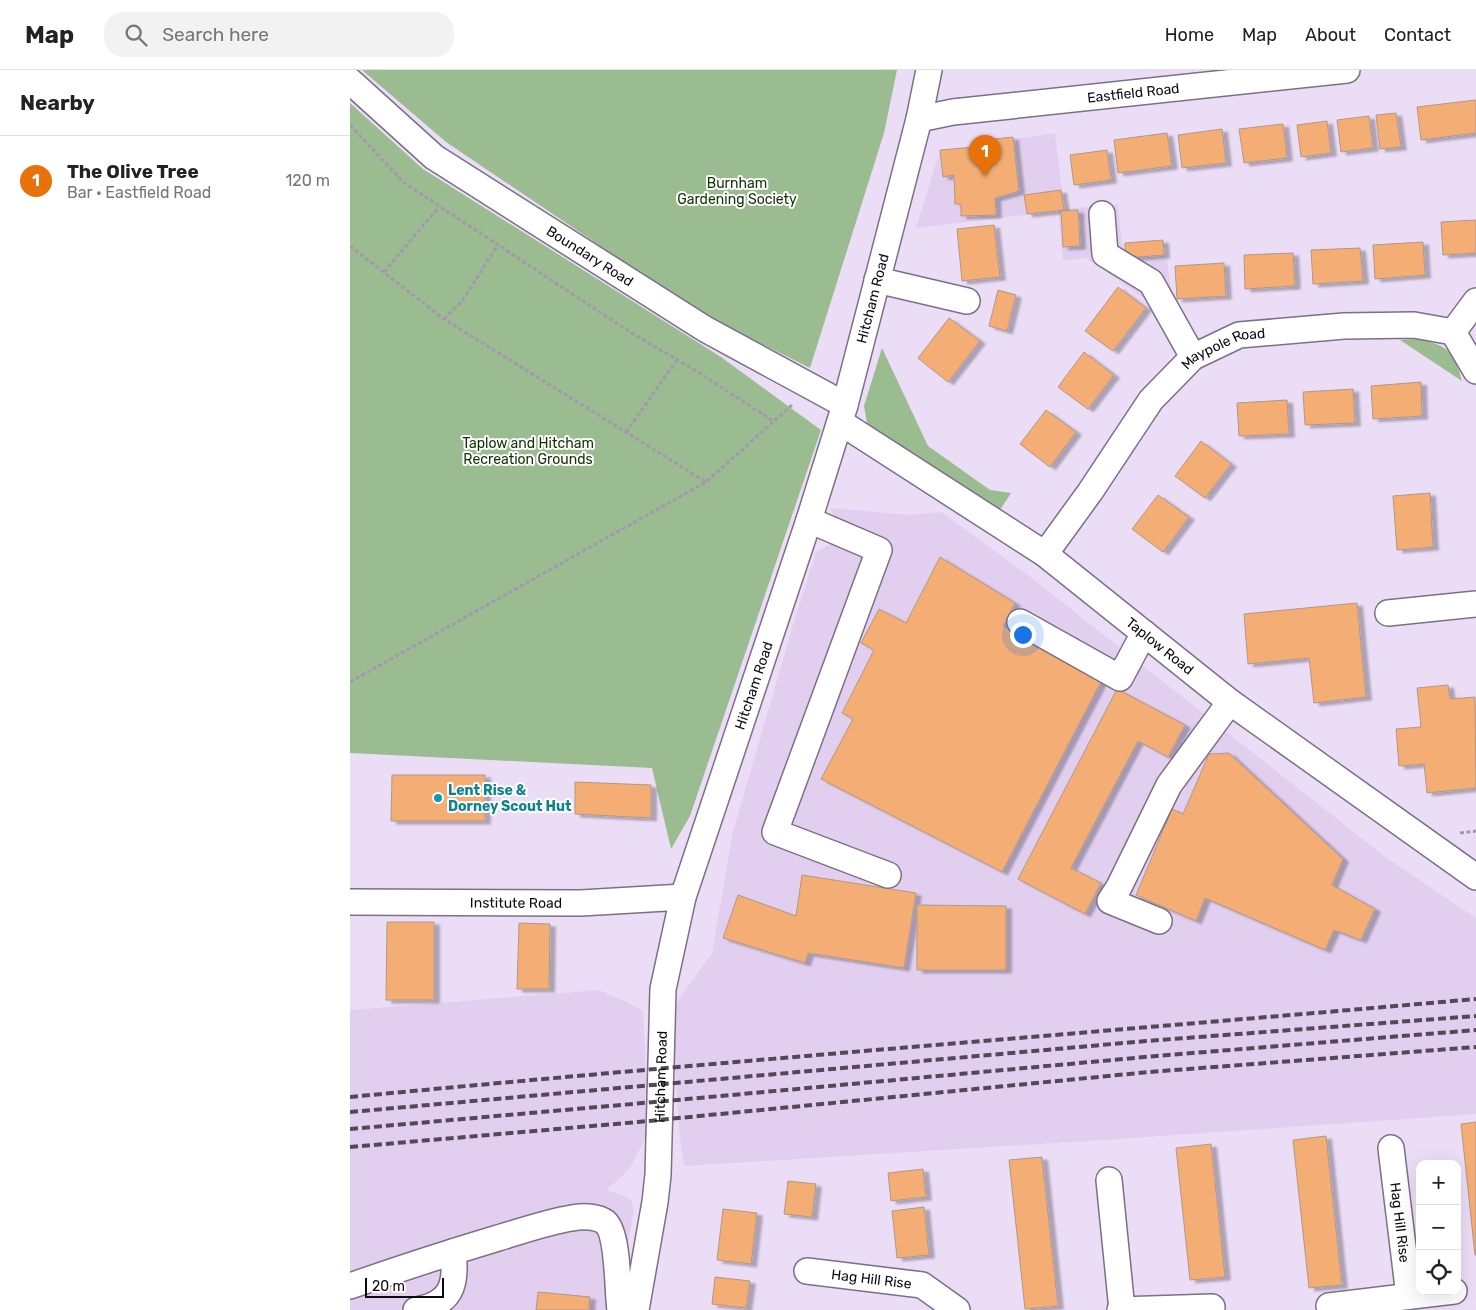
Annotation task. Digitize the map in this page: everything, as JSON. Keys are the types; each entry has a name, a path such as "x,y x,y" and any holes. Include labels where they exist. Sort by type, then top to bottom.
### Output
{"street":[{"name":"Hitcham Road","path":"636,1310 654,1210 658,1175 663,989 683,897 843,414 919,119 929,70"},
{"name":"Eastfield Road","path":"919,119 953,112 1347,70"},
{"name":"Boundary Road","path":"350,81 434,157 705,328 813,387 843,414"},
{"path":"1102,214 1105,254 1150,282 1193,357"},
{"path":"878,280 967,301"},
{"path":"1476,302 1453,332 1476,371"},
{"name":"Maypole Road","path":"1045,554 1090,492 1151,400 1193,357 1239,335 1344,326 1414,326 1453,332"},
{"name":"Taplow Road","path":"843,414 1045,554 1230,702 1476,878"},
{"path":"809,520 879,550 775,832 888,874"},
{"path":"1388,613 1476,604"},
{"path":"1020,622 1120,678 1144,633"},
{"path":"1159,921 1110,901 1119,887 1169,785 1230,702"},
{"name":"Institute Road","path":"350,902 582,903 683,897"},
{"name":"Hag Hill Rise","path":"1391,1148 1409,1296"},
{"path":"1109,1180 1121,1310 1212,1308"},
{"path":"350,1286 550,1222 574,1218 592,1218 604,1221 613,1232 620,1310"},
{"path":"416,1310 430,1308 449,1293 454,1280 453,1252"},
{"name":"Hag Hill Rise","path":"808,1271 922,1285 957,1310"},
{"path":"1461,1290 1476,1289"},
{"path":"1329,1306 1418,1295"}],"path":[{"path":"350,124 403,182 497,246 630,332 773,421"},
{"path":"384,272 439,207"},
{"path":"350,246 444,319 706,482"},
{"path":"444,319 463,300 497,246"},
{"path":"626,432 677,360"},
{"path":"350,682 706,482 813,387"}],"shaded area":[{"path":"1055,133 1064,209 1118,204 1122,244 1163,240 1173,307 1155,306 1086,258 1063,261 1058,211 916,228 940,150 984,146 985,140 1022,138"},
{"path":"830,508 911,515 941,512 1024,572 1384,856 1476,918 1476,1114 1105,1140 684,1166 679,1129 672,1009 712,953 732,835 816,552 829,545 837,522"},
{"path":"599,990 643,1011 649,1131 630,1168 607,1190 631,1200 634,1208 617,1310 350,1310 350,1010"}],"green space":[{"name":"Burnham Gardening Society","path":"362,70 897,70 884,133 810,368 698,312 446,142"},
{"name":"Taplow and Hitcham Recreation Grounds","path":"350,103 423,169 721,357 821,430 690,816 671,849 652,768 350,753"},
{"path":"1419,339 1437,344 1448,351 1453,356 1462,381 1400,340"},
{"path":"882,348 928,446 990,490 1011,493 1000,510 879,437 867,423 864,406"}],"building":[{"path":"1476,100 1476,133 1421,140 1417,107"},
{"path":"1396,113 1401,147 1380,149 1376,115"},
{"path":"1369,116 1373,148 1341,152 1337,120"},
{"path":"1327,121 1331,153 1301,157 1297,125"},
{"path":"1283,124 1287,158 1244,163 1239,129"},
{"path":"1222,129 1226,163 1182,168 1178,135"},
{"path":"1167,133 1172,166 1118,173 1114,140"},
{"path":"1013,137 1019,191 995,198 996,215 961,216 961,204 955,204 954,175 943,177 940,150 985,146 985,140"},
{"path":"1107,150 1111,180 1074,185 1070,155"},
{"path":"1061,190 1064,210 1027,214 1024,195"},
{"path":"1078,210 1080,246 1063,247 1061,211"},
{"path":"1476,220 1476,253 1443,255 1441,222"},
{"path":"994,225 1000,277 962,281 957,229"},
{"path":"1163,240 1164,255 1126,258 1125,243"},
{"path":"1423,242 1425,275 1375,279 1373,245"},
{"path":"1360,248 1363,281 1313,284 1311,250"},
{"path":"1293,253 1295,286 1245,289 1244,255"},
{"path":"1224,263 1226,296 1177,299 1175,266"},
{"path":"1118,287 1146,308 1113,351 1085,331"},
{"path":"998,290 1016,295 1007,331 989,326"},
{"path":"949,318 980,341 948,382 918,358"},
{"path":"1084,352 1114,375 1088,409 1058,387"},
{"path":"1421,382 1422,416 1373,419 1371,386"},
{"path":"1353,389 1355,423 1305,425 1303,392"},
{"path":"1287,400 1289,434 1239,436 1237,403"},
{"path":"1046,410 1076,432 1050,467 1020,444"},
{"path":"1201,441 1231,464 1205,498 1175,476"},
{"path":"1430,493 1433,547 1397,550 1393,496"},
{"path":"1158,495 1189,517 1163,552 1132,529"},
{"path":"940,557 1015,603 1003,626 1103,678 1002,872 821,779 853,719 842,713 874,650 861,643 879,609 906,623"},
{"path":"1357,603 1366,697 1314,703 1309,658 1248,664 1244,614"},
{"path":"1448,685 1450,699 1475,697 1476,788 1427,793 1424,764 1399,766 1396,729 1421,727 1417,688"},
{"path":"1117,689 1185,725 1168,757 1138,741 1071,868 1101,883 1085,914 1018,879"},
{"path":"1229,753 1343,859 1332,885 1375,909 1361,940 1334,930 1325,950 1205,898 1196,921 1136,895 1172,809 1183,814 1209,754"},
{"name":"Lent Rise & Dorney Scout Hut","path":"392,775 485,775 485,821 391,821"},
{"path":"575,782 651,785 651,818 575,814"},
{"path":"802,875 916,893 904,968 808,953 805,963 723,938 738,895 796,916"},
{"path":"917,905 1006,906 1006,970 917,970"},
{"path":"387,922 434,922 434,1000 386,1000"},
{"path":"519,923 550,924 549,989 517,989"},
{"path":"1476,1122 1476,1255 1475,1255 1461,1124"},
{"path":"1326,1136 1342,1285 1309,1288 1293,1140"},
{"path":"1211,1144 1225,1277 1190,1280 1176,1148"},
{"path":"1042,1157 1058,1306 1025,1309 1009,1160"},
{"path":"923,1169 926,1197 891,1201 888,1173"},
{"path":"788,1181 816,1184 812,1217 784,1214"},
{"path":"924,1207 929,1255 897,1258 892,1211"},
{"path":"723,1209 757,1213 751,1264 717,1260"},
{"path":"715,1277 750,1281 746,1308 712,1304"},
{"path":"538,1292 590,1297 589,1310 536,1310"}],"railway":[{"path":"350,1097 1476,999"},
{"path":"350,1112 1146,1041 1476,1016"},
{"path":"350,1129 1156,1056 1476,1030"},
{"path":"350,1147 638,1122 1149,1072 1476,1047"}],"place":[{"name":"The Olive Tree","path":"985,176"},
{"name":"Lent Rise & Dorney Scout Hut","path":"438,798"}]}
